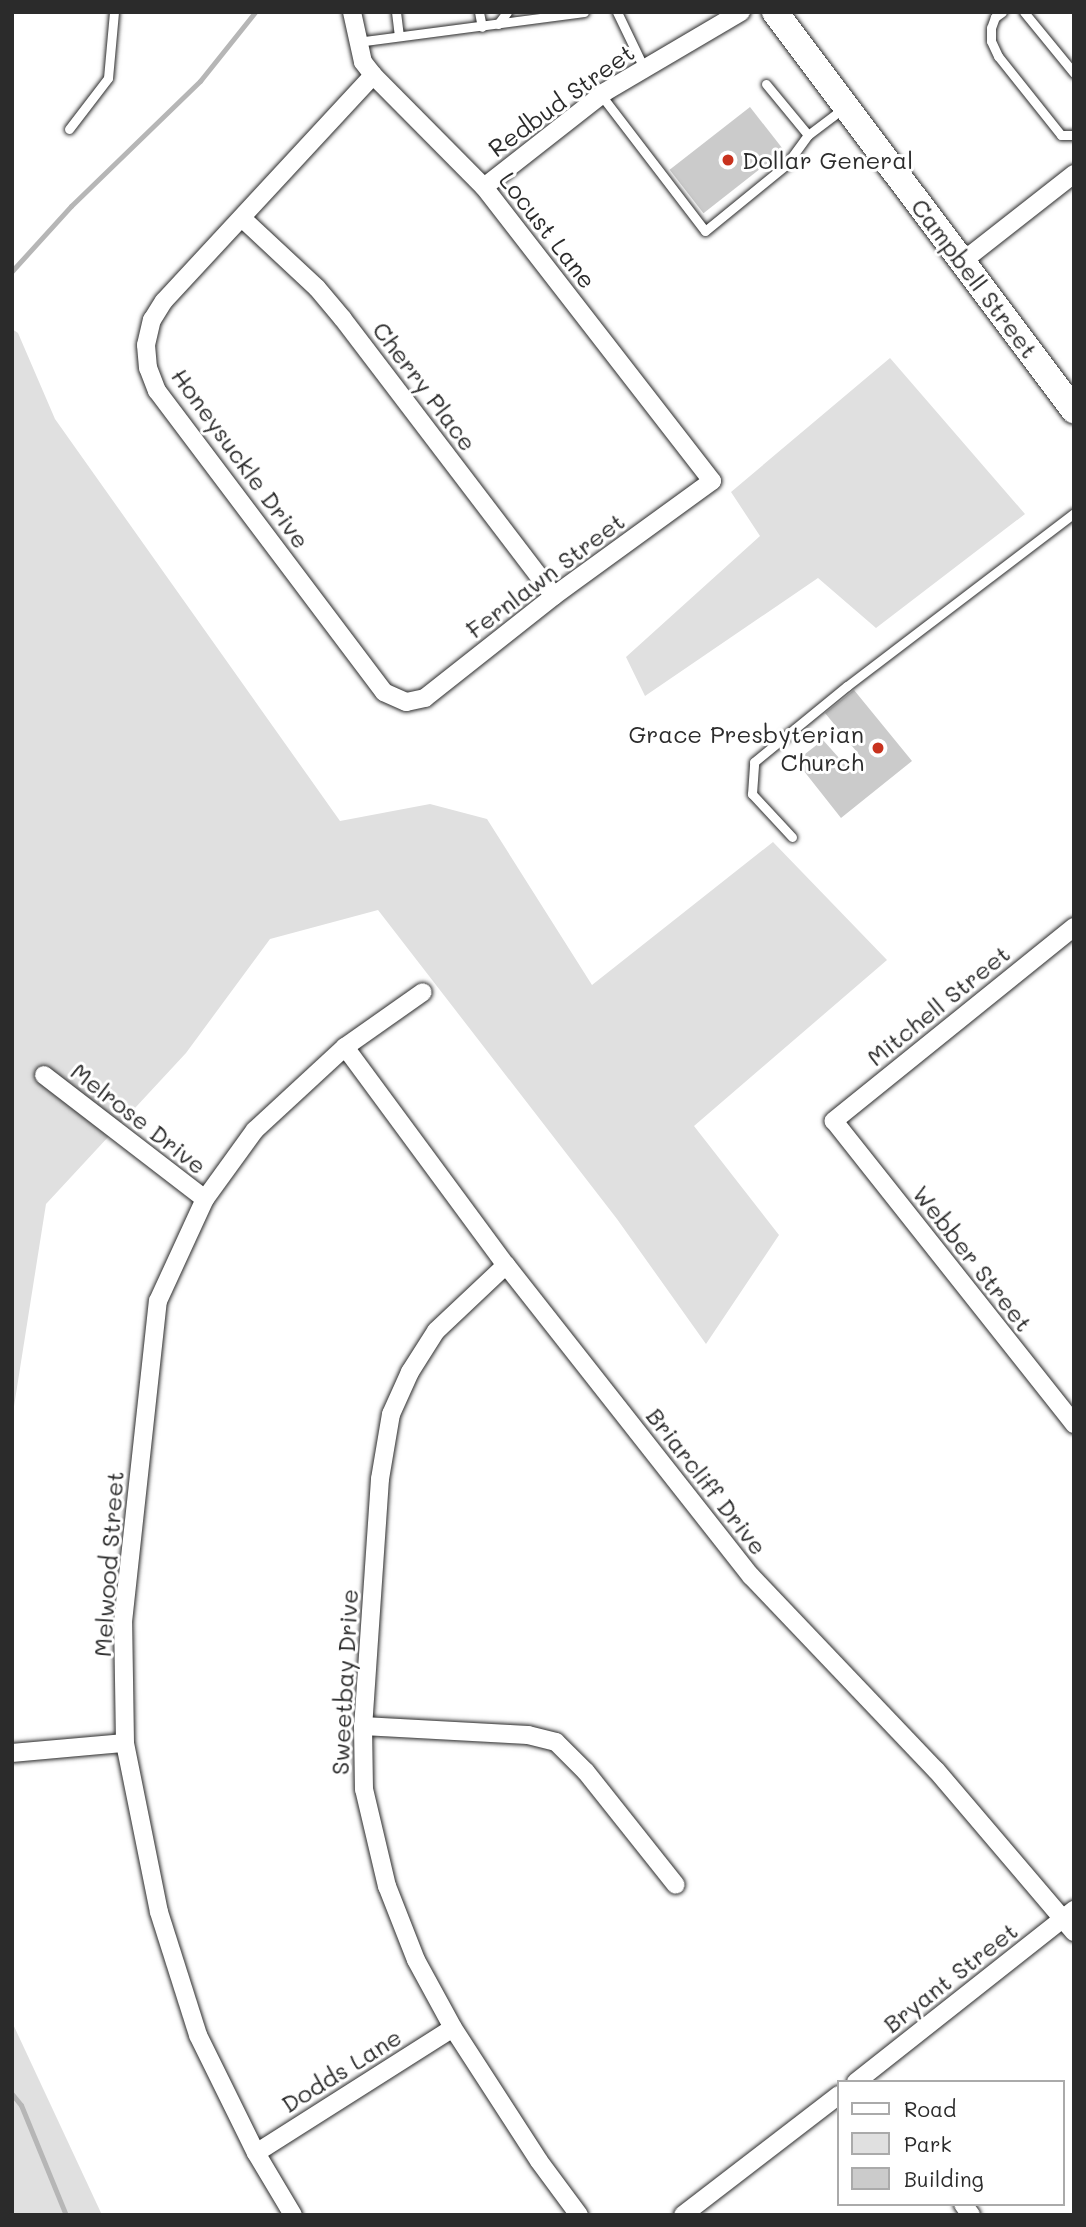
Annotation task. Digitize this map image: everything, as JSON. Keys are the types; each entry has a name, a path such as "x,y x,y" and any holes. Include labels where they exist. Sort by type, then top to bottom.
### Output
{"main road":[{"name":"Campbell Street","path":"775,12 1074,410"}],"street":[{"name":"Locust Lane","path":"352,12 363,62 484,187 712,481"},
{"name":"Redbud Street","path":"484,187 601,95 741,12"},
{"name":"Honeysuckle Drive","path":"373,75 243,219 164,301 152,320 146,345 148,368 157,391 384,692 407,702"},
{"path":"963,261 1074,174"},
{"name":"Cherry Place","path":"243,219 317,288 343,319 554,596"},
{"name":"Fernlawn Street","path":"407,702 425,698 554,596 712,481"},
{"name":"Mitchell Street","path":"834,1121 1071,935"},
{"name":"Melwood Street","path":"293,2215 256,2153 198,2035 159,1912 125,1743 123,1622 158,1301 205,1199 255,1130 345,1047 423,992"},
{"name":"Briarcliff Drive","path":"345,1047 506,1265 751,1576 936,1770 1070,1920"},
{"name":"Melrose Drive","path":"44,1075 205,1199"},
{"name":"Webber Street","path":"834,1121 1074,1424"},
{"name":"Sweetbay Drive","path":"506,1265 436,1331 410,1372 391,1413 380,1479 363,1726 363,1790 387,1886 416,1960 453,2028 539,2161 579,2215"},
{"path":"363,1726 528,1735 556,1742 586,1772 676,1885"},
{"path":"12,1753 125,1743"},
{"name":"Bryant Street","path":"861,2080 1070,1920"},
{"name":"Dodds Lane","path":"256,2153 453,2028"},
{"path":"683,2215 838,2096"}],"lane":[{"path":"69,129 108,78 114,12"},
{"path":"396,12 399,36"},
{"path":"480,12 481,27"},
{"path":"498,24 507,12"},
{"path":"357,42 584,12"},
{"path":"617,12 644,68"},
{"path":"1002,12 995,17 991,28 991,41 998,56 1061,135 1074,135"},
{"path":"1024,12 1074,73"},
{"path":"766,84 808,135"},
{"path":"601,95 705,231 786,165 808,135 846,106"},
{"path":"792,837 752,794 754,762 847,686 1074,513"}],"green space":[{"path":"12,329 18,333 55,419 340,821 430,804 487,819 592,985 773,842 887,960 694,1126 779,1235 706,1344 617,1219 378,910 270,939 186,1053 46,1204 12,1419"},
{"path":"890,358 1025,514 876,628 818,578 645,696 626,657 760,536 731,492"},
{"path":"12,2022 102,2215 12,2215"}],"building":[{"name":"Dollar General","path":"750,107 784,150 703,213 670,170"},
{"name":"Grace Presbyterian Church","path":"854,690 912,761 841,818 796,761 823,740 848,768 861,757 825,713"}],"waterway":[{"path":"12,271 71,206 200,81 255,12"},
{"path":"12,2094 21,2105 66,2215"}],"place":[{"name":"Dollar General","path":"728,160"},
{"name":"Grace Presbyterian Church","path":"878,748"}]}
